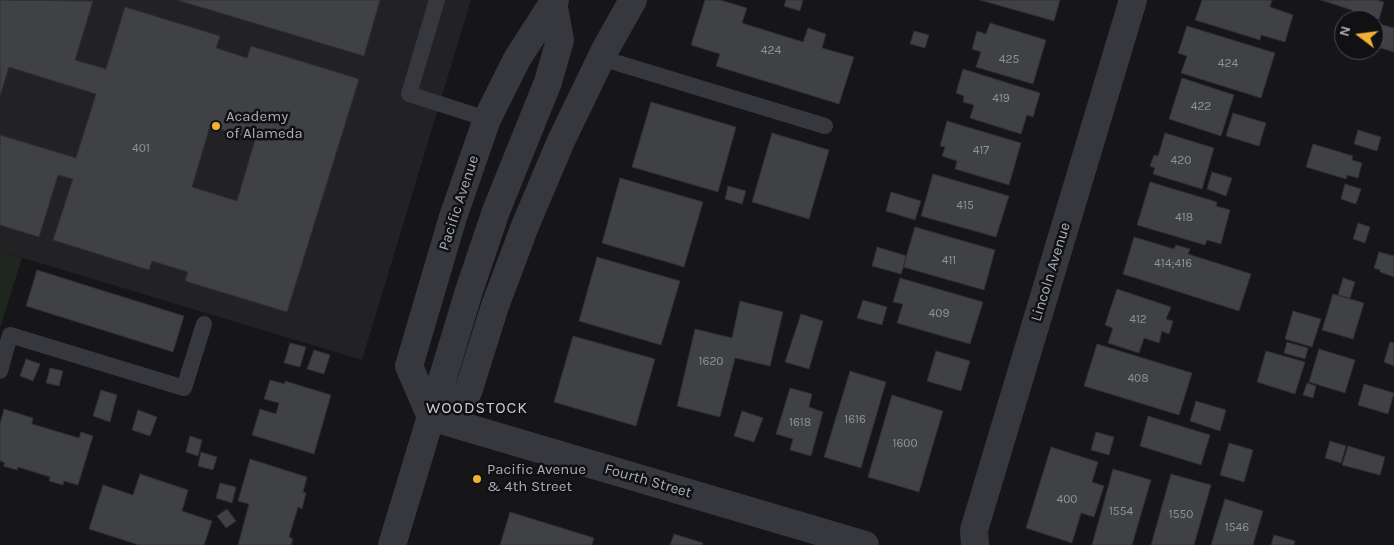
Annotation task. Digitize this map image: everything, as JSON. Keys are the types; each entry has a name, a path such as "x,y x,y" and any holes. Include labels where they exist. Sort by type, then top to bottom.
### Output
{"street":[{"path":"431,417 468,392 525,226 561,141 604,53 633,0"},
{"name":"Lincoln Avenue","path":"975,545 974,530 1133,0"},
{"name":"Pacific Avenue","path":"431,417 409,366 452,217 487,119 516,59 553,1"},
{"path":"392,545 496,211 548,82 560,40 553,1"},
{"name":"Fourth Street","path":"431,417 865,545"}],"lane":[{"path":"437,0 409,94 487,119"},
{"path":"604,53 825,126"},
{"path":"0,371 10,335 184,388 204,324"}],"shaded area":[{"name":"Academy of Alameda","path":"0,0 471,0 362,360 0,251"},
{"path":"0,251 22,258 0,328"}],"building":[{"path":"0,0 93,1 75,60 106,69 125,7 220,36 216,48 247,58 251,46 359,79 287,312 185,281 188,272 152,261 149,270 53,240 73,179 58,175 39,237 0,225 0,135 76,158 96,94 9,67 0,96","holes":["210,126 255,140 237,201 192,187"]},
{"path":"177,0 380,0 364,56"},
{"path":"705,0 720,0 747,8 742,23 803,42 808,28 826,34 822,48 854,57 839,104 716,66 720,54 691,45"},
{"path":"786,0 803,0 800,11 784,6"},
{"path":"980,0 1060,0 1054,21"},
{"path":"1202,0 1272,0 1270,7 1293,15 1285,42 1261,35 1260,40 1195,20"},
{"path":"1321,0 1377,0 1384,2 1382,10 1352,10"},
{"path":"990,23 1046,40 1033,84 976,67 981,52 972,49 977,31 986,34"},
{"path":"1384,25 1394,28 1394,52 1384,49"},
{"path":"1187,26 1275,53 1261,98 1181,73 1187,56 1178,53"},
{"path":"914,31 929,35 925,48 910,44"},
{"path":"963,69 1040,93 1033,117 1027,115 1021,134 970,118 974,105 963,102 964,96 956,93"},
{"path":"1182,78 1234,95 1221,136 1169,119"},
{"path":"651,102 736,127 718,192 632,167"},
{"path":"1233,113 1266,123 1259,146 1226,136"},
{"path":"947,121 1021,143 1009,185 955,169 957,161 942,156 945,147 940,146"},
{"path":"1358,130 1381,137 1377,151 1354,144"},
{"path":"772,133 829,150 809,219 752,202"},
{"path":"1165,133 1214,148 1202,189 1153,174 1155,168 1150,166 1154,155 1158,156"},
{"path":"1313,144 1353,156 1352,160 1362,163 1358,178 1347,175 1346,179 1306,167"},
{"path":"1212,172 1232,178 1226,196 1207,189"},
{"path":"933,174 1009,196 996,237 921,216"},
{"path":"620,178 703,202 684,267 602,243"},
{"path":"1150,182 1217,202 1216,206 1230,210 1221,244 1207,240 1205,245 1137,225"},
{"path":"1345,184 1361,189 1356,204 1341,199"},
{"path":"728,186 746,191 742,204 725,199"},
{"path":"891,192 921,201 915,220 886,211"},
{"path":"1358,223 1370,227 1365,243 1353,239"},
{"path":"915,227 995,250 984,290 903,267"},
{"path":"1134,237 1174,249 1176,245 1190,249 1188,254 1251,274 1239,311 1123,274"},
{"path":"877,247 907,256 901,274 872,266"},
{"path":"1379,252 1394,256 1394,277 1374,268"},
{"path":"597,257 680,281 661,345 579,321"},
{"path":"37,270 184,316 173,352 26,306"},
{"path":"900,278 983,302 970,344 897,323 903,304 893,302"},
{"path":"1343,278 1355,282 1350,298 1338,295"},
{"path":"1117,289 1171,307 1166,319 1173,321 1169,334 1162,331 1159,343 1144,338 1139,353 1108,343 1113,328 1105,325"},
{"path":"1333,294 1364,303 1353,339 1322,330"},
{"path":"863,300 887,307 882,325 857,318"},
{"path":"740,301 783,312 770,366 735,358 720,417 677,406 695,329 732,338"},
{"path":"1293,311 1321,319 1312,347 1285,339"},
{"path":"801,314 823,321 809,369 785,362"},
{"path":"573,336 655,359 636,426 554,402"},
{"path":"1287,342 1308,348 1305,359 1284,353"},
{"path":"1390,342 1394,343 1394,366 1384,362"},
{"path":"290,343 306,347 300,367 284,363"},
{"path":"1097,344 1192,373 1179,415 1084,386"},
{"path":"1319,349 1355,360 1345,393 1309,382"},
{"path":"314,350 330,355 324,374 307,369"},
{"path":"936,351 970,361 961,391 927,381"},
{"path":"1266,351 1305,362 1295,394 1257,382"},
{"path":"26,359 40,364 33,381 20,376"},
{"path":"50,368 63,371 59,386 46,383"},
{"path":"850,371 886,382 861,468 824,457"},
{"path":"270,380 285,384 285,381 331,395 314,454 252,435 260,409 276,414 279,403 264,399"},
{"path":"1307,383 1316,386 1313,398 1303,395"},
{"path":"1364,384 1394,393 1388,414 1358,405"},
{"path":"790,388 812,394 809,407 823,412 811,456 790,450 793,439 776,434"},
{"path":"101,390 117,395 110,422 93,416"},
{"path":"892,395 943,411 919,492 868,477"},
{"path":"1196,401 1226,410 1220,431 1190,421"},
{"path":"4,409 33,418 32,424 79,438 81,432 93,436 78,485 64,481 63,485 49,481 50,477 18,467 17,470 3,466 5,463 0,461 0,424"},
{"path":"138,410 157,417 150,436 132,430"},
{"path":"742,411 763,418 754,442 734,436"},
{"path":"1148,416 1210,435 1201,465 1140,446"},
{"path":"1096,432 1114,437 1109,455 1091,450"},
{"path":"190,436 202,440 198,456 186,452"},
{"path":"1330,441 1346,446 1341,463 1325,458"},
{"path":"1229,443 1253,450 1244,482 1220,475"},
{"path":"1348,446 1385,457 1380,475 1342,465"},
{"path":"1051,447 1098,462 1092,482 1104,486 1094,517 1081,513 1072,543 1026,528"},
{"path":"201,452 217,457 213,470 198,466"},
{"path":"250,459 307,477 303,492 306,493 302,509 298,507 289,537 293,539 291,545 238,545 249,504 238,501"},
{"path":"1113,469 1151,480 1132,545 1092,545"},
{"path":"140,474 188,490 182,511 212,521 204,545 139,545 89,529 103,485 133,495"},
{"path":"1171,474 1211,485 1194,545 1151,545"},
{"path":"220,483 236,487 232,503 216,498"},
{"path":"1225,499 1263,511 1253,545 1211,545"},
{"path":"227,509 236,521 226,528 217,516"},
{"path":"510,512 594,538 592,545 500,545"},
{"path":"674,534 703,543 702,545 670,545"},
{"path":"1274,535 1295,541 1294,545 1271,545"}],"place":[{"name":"Academy of Alameda","path":"216,126"},
{"name":"Pacific Avenue & 4th Street","path":"477,479"}],"district":[{"name":"WOODSTOCK","path":"477,408"}]}
